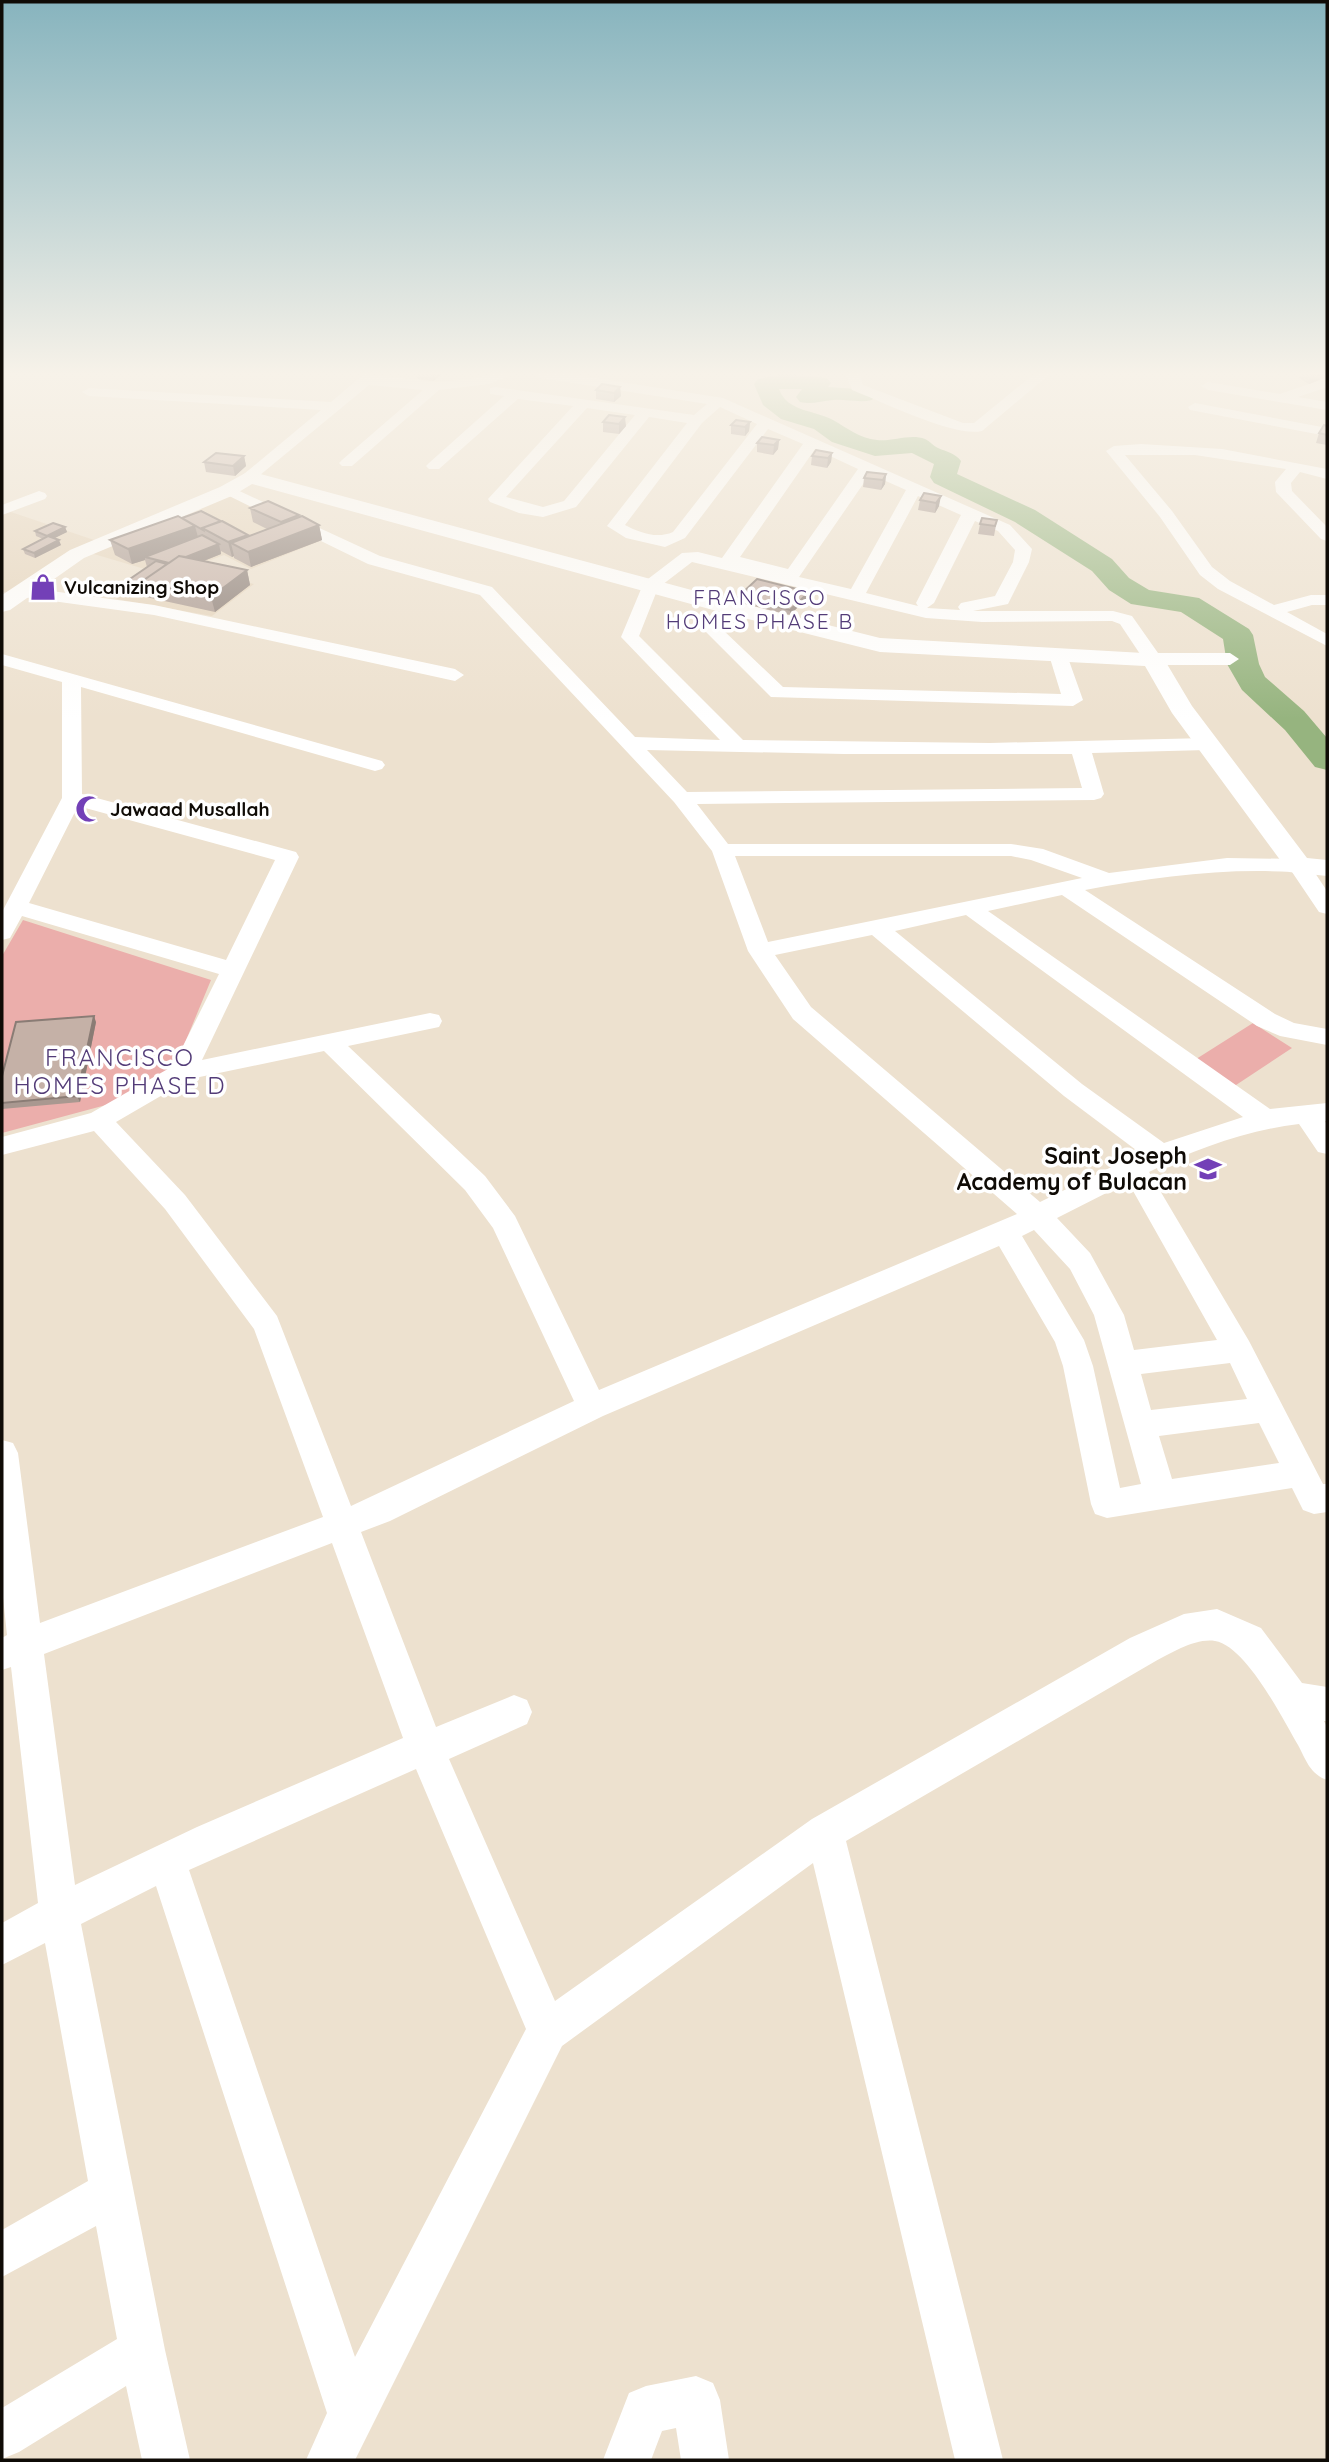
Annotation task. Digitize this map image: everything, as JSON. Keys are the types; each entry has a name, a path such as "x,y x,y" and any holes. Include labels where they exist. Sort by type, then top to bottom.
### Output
{"street":[{"path":"9,599 78,554 230,489"},
{"path":"293,489 732,608 880,645 1153,659 1230,659"},
{"path":"505,489 496,499 539,512 556,513 570,504 582,489"},
{"path":"643,489 615,526 632,535 665,542 679,535 714,489"},
{"path":"779,489 730,559 881,598 967,607 1002,600 1021,562 1024,549 1012,534 919,489"},
{"path":"792,575 852,489"},
{"path":"858,592 914,489"},
{"path":"1145,489 1206,571 1224,585 1327,641"},
{"path":"1284,489 1327,536"},
{"path":"227,491 374,560 486,591 627,744 681,798 722,850 760,951 802,1013 1038,1216 1080,1261 1097,1287 1109,1315 1160,1495"},
{"path":"2,510 39,496"},
{"path":"925,603 971,512"},
{"path":"737,747 630,637 650,586 688,557 698,557 926,613 982,617 1113,616 1126,620 1153,659 1181,708 1300,866 1327,907"},
{"path":"9,599 154,610 455,675"},
{"path":"1270,611 1311,600 1327,600"},
{"path":"732,608 713,630 778,693 1073,700 1058,654"},
{"path":"2,659 375,765"},
{"path":"2,933 72,798 71,680"},
{"path":"627,744 1081,749 1207,744"},
{"path":"681,798 1094,794 1081,749"},
{"path":"72,798 288,857 183,1072"},
{"path":"722,850 1011,850 1035,855 1109,880"},
{"path":"760,951 1066,888 1174,869 1257,862 1327,868"},
{"path":"1066,888 1266,1020 1289,1030 1327,1037"},
{"path":"16,907 232,970"},
{"path":"970,908 1265,1119"},
{"path":"876,927 1073,1090 1161,1154"},
{"path":"2,1146 99,1120 183,1072 331,1044 430,1021"},
{"path":"331,1044 475,1183 505,1223 592,1408"},
{"path":"14,1650 378,1511 592,1408 1004,1233 1161,1154 1265,1119 1317,1113 1327,1145"},
{"path":"99,1120 175,1202 267,1324 425,1747 547,2031"},
{"path":"1133,1168 1238,1350 1314,1500 1327,1498"},
{"path":"1004,1233 1069,1340 1078,1366 1107,1504 1300,1473"},
{"path":"1124,1364 1238,1350"},
{"path":"1138,1425 1267,1409"},
{"path":"2,1453 14,1650 59,1913 142,2350 166,2460"},
{"path":"330,2460 547,2031 825,1832 1142,1650 1184,1630 1217,1625 1249,1640 1310,1702 1327,1762"},
{"path":"2,1945 59,1913 167,1861 425,1747 447,1742 514,1712"},
{"path":"825,1832 979,2460"},
{"path":"167,1861 351,2414"},
{"path":"2,2255 112,2192"},
{"path":"2,2435 142,2350"},
{"path":"627,2460 646,2410 696,2400 705,2460"}],"shaded area":[{"path":"232,494 325,539 251,569 224,555 187,569 254,584 212,616 116,599 155,572 87,552 165,521 204,541 236,529 198,508"},
{"path":"11,512 97,541 48,565 14,593 2,592 2,515"},
{"path":"23,920 211,980 172,1074 106,1105 2,1133 2,956"},
{"path":"1253,1023 1292,1048 1233,1087 1193,1061"}],"building":[{"path":"924,493 941,496 936,503 920,500"},
{"path":"268,501 299,515 281,522 250,508"},
{"path":"201,511 221,521 202,528 203,530 182,518"},
{"path":"178,516 195,526 128,549 110,540"},
{"path":"302,516 319,525 248,552 231,543"},
{"path":"982,518 997,520 995,526 980,524"},
{"path":"222,521 248,535 228,542 202,528"},
{"path":"53,523 65,527 47,536 35,531"},
{"path":"202,535 219,544 186,557 179,556 169,563 145,557"},
{"path":"48,536 59,540 34,553 23,549"},
{"path":"179,556 247,570 211,597 141,582"},
{"path":"156,561 167,564 141,582 142,584 127,581"},
{"path":"757,579 809,592 790,610 738,597"},
{"path":"94,1016 77,1096 2,1103 2,1076 16,1022"}],"waterway":[{"path":"968,489 1025,516 1102,565 1119,584 1141,598 1189,604 1238,635 1243,664 1254,684 1297,723 1327,760"}],"place":[{"name":"Vulcanizing Shop","path":"43,587"},
{"name":"Jawaad Musallah","path":"89,809"},
{"name":"Saint Joseph Academy of Bulacan","path":"1208,1169"}],"district":[{"name":"FRANCISCO HOMES PHASE B","path":"760,610"},
{"name":"FRANCISCO HOMES PHASE D","path":"120,1072"}]}
